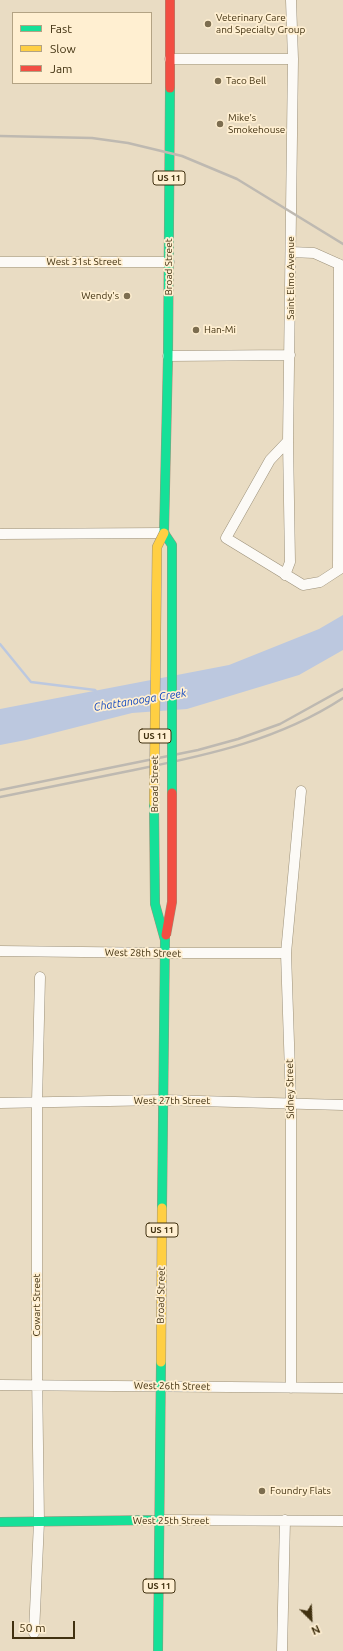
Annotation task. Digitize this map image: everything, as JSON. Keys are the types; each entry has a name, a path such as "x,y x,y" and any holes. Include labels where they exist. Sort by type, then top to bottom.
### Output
{"main road":[{"name":"Broad Street","path":"165,940 156,904 154,800 157,547 164,533 168,356 170,0"},
{"name":"Broad Street","path":"158,1651 165,940 172,902 172,545 164,533"},
{"name":"West 25th Street","path":"0,1522 159,1520"}],"street":[{"name":"Saint Elmo Avenue","path":"285,575 290,562 288,441 293,58 291,0"},
{"path":"170,59 293,58"},
{"path":"288,441 270,460 226,538 303,586 320,582 341,569 341,265 314,254 291,252"},
{"name":"West 31st Street","path":"0,262 169,262"},
{"path":"168,356 290,355"},
{"path":"0,534 164,533"},
{"name":"Sidney Street","path":"291,1388 291,1103 286,953 301,791"},
{"name":"West 28th Street","path":"0,951 286,953"},
{"name":"Cowart Street","path":"34,1633 39,1522 37,1385 37,1102 40,977"},
{"name":"West 27th Street","path":"0,1103 163,1100 343,1105"},
{"name":"West 26th Street","path":"0,1385 343,1388"},
{"name":"West 25th Street","path":"159,1520 343,1521"},
{"path":"282,1651 285,1520"}],"water":[{"name":"Chattanooga Creek","path":"343,615 343,650 299,675 187,709 132,713 26,740 0,745 0,709 229,665 319,629"}],"waterway":[{"path":"0,644 31,682 95,690 97,693"}],"railway":[{"path":"0,136 92,138 128,143 182,156 237,179 343,244"},
{"path":"0,790 198,750 238,739 280,724 343,689"},
{"path":"0,797 216,752 294,725 319,713 343,698"}],"traffic: fast":[{"path":"164,533 168,356 170,88"},
{"path":"164,533 172,545 172,793"},
{"path":"154,803 155,904 165,940"},
{"path":"162,1208 165,940"},
{"path":"158,1651 161,1362"},
{"path":"0,1522 159,1520"}],"traffic: slow":[{"path":"154,803 157,547 164,533"},
{"path":"161,1362 162,1208"}],"traffic: jam":[{"path":"170,0 170,88"},
{"path":"166,935 172,902 172,793"}],"place":[{"name":"Veterinary Care and Specialty Group","path":"208,24"},
{"name":"Taco Bell","path":"218,81"},
{"name":"Mike's Smokehouse","path":"220,124"},
{"name":"Wendy's","path":"127,296"},
{"name":"Han-Mi","path":"196,330"},
{"name":"Foundry Flats","path":"262,1491"}]}
